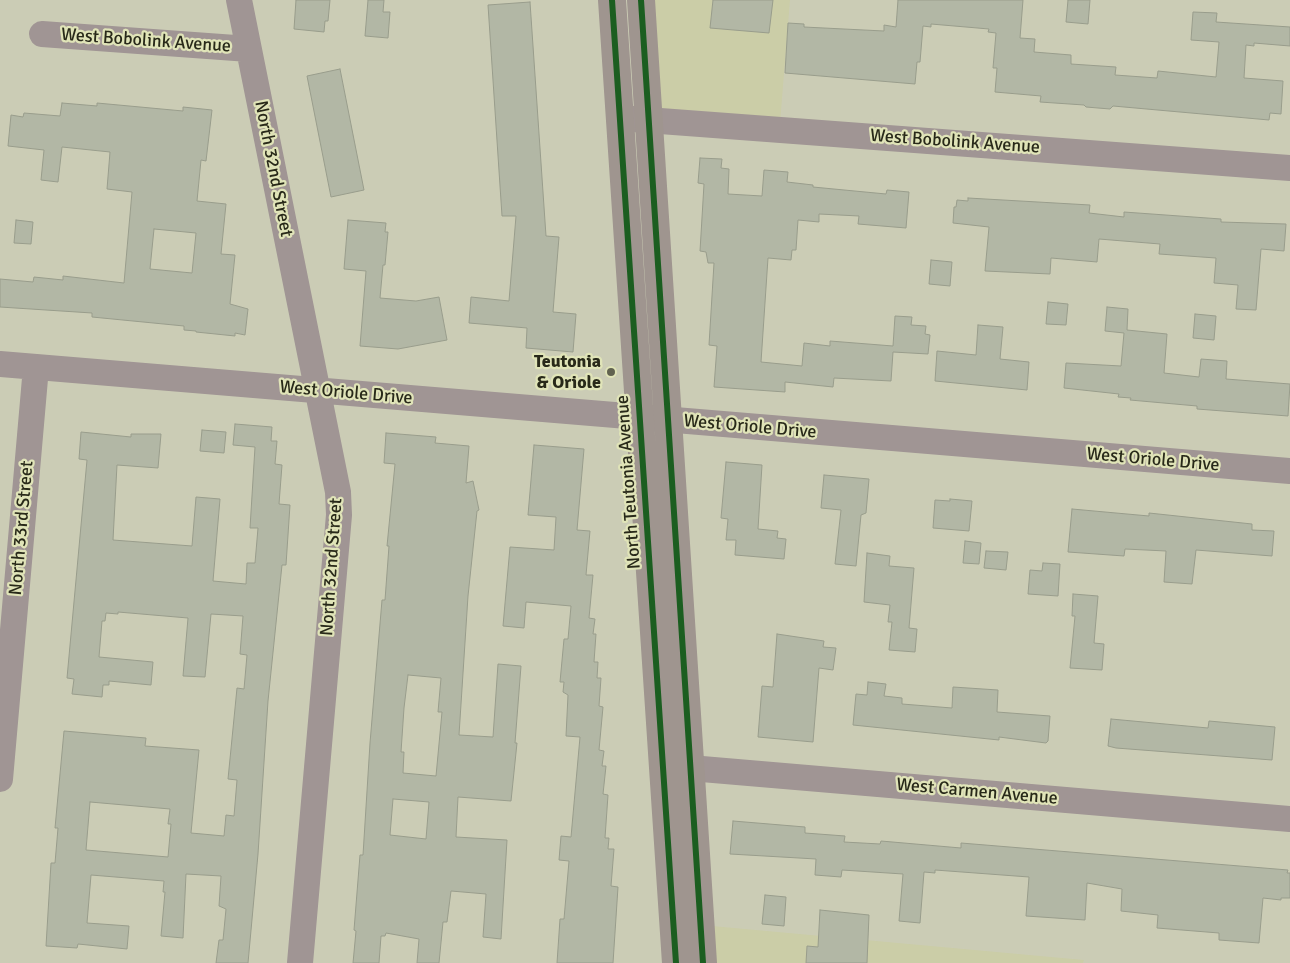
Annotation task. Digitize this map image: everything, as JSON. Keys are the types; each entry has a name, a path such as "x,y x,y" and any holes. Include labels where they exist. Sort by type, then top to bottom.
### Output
{"main road":[{"name":"North Teutonia Avenue","path":"612,0 676,963"},
{"path":"641,0 703,963"}],"street":[{"name":"North 32nd Street","path":"239,0 338,492 339,515 300,963"},
{"name":"West Bobolink Avenue","path":"42,34 249,49"},
{"name":"West Bobolink Avenue","path":"620,118 1290,168"},
{"name":"West Oriole Drive","path":"0,364 318,389 640,419 1290,471"},
{"name":"North 33rd Street","path":"0,779 36,368"},
{"name":"West Carmen Avenue","path":"663,769 690,768 1290,819"}],"shaded area":[{"path":"641,0 790,0 780,123 649,119"},
{"path":"701,925 1084,960 1083,963 703,963"}],"building":[{"path":"296,0 330,0 328,21 325,21 324,32 294,29"},
{"path":"368,0 384,0 383,12 390,12 388,38 365,36"},
{"path":"713,0 773,0 769,33 710,28"},
{"path":"898,0 1023,0 1020,38 1035,39 1034,52 1071,55 1071,64 1116,67 1115,75 1157,78 1158,71 1216,77 1219,42 1191,40 1193,12 1217,13 1216,22 1290,27 1290,46 1254,43 1254,46 1246,45 1244,78 1283,81 1281,114 1270,113 1269,120 1113,106 1110,109 1040,102 1041,96 995,92 997,68 993,68 996,33 988,32 989,29 931,24 931,27 923,26 920,62 917,62 915,84 785,73 788,23 804,24 804,27 884,31 884,25 896,27"},
{"path":"1068,0 1090,0 1088,24 1066,22"},
{"path":"530,2 546,236 559,237 553,312 576,314 573,352 526,348 527,328 469,323 471,297 509,301 516,216 502,216 488,5"},
{"path":"340,69 364,190 331,197 307,76"},
{"path":"62,103 97,106 97,103 183,111 183,107 212,110 206,161 201,160 197,201 226,204 221,254 235,255 230,304 248,309 245,335 235,333 235,336 196,332 184,330 184,326 92,317 92,313 0,307 0,279 33,282 34,277 63,280 63,276 124,283 132,192 107,189 110,152 62,147 58,182 41,180 44,150 8,146 11,115 23,117 24,113 60,116","holes":["154,229 196,233 192,273 150,269"]},
{"path":"700,158 722,159 721,168 729,169 728,194 762,196 764,170 788,172 787,182 813,185 813,187 886,194 887,190 909,192 906,228 858,224 859,216 819,214 819,222 798,220 796,250 792,250 791,260 768,258 761,362 802,366 804,343 830,346 830,341 893,346 895,316 912,317 911,325 926,326 925,334 930,335 928,354 893,352 891,381 834,378 833,387 785,382 785,392 714,387 717,346 709,345 714,263 708,263 706,252 700,251 704,184 698,183"},
{"path":"968,198 1090,205 1089,213 1124,217 1124,212 1221,219 1221,222 1286,224 1284,251 1261,249 1256,310 1236,309 1238,285 1214,283 1216,258 1159,254 1160,244 1099,239 1097,262 1051,258 1050,274 985,271 989,227 953,223 954,207 956,207 957,200 968,201"},
{"path":"16,220 33,222 31,244 14,243"},
{"path":"348,220 386,223 385,232 388,232 380,298 416,301 439,297 447,340 398,349 360,346 366,271 344,269"},
{"path":"931,260 952,262 950,286 929,284"},
{"path":"1048,302 1068,304 1066,325 1046,324"},
{"path":"1107,307 1128,309 1127,330 1167,334 1164,373 1199,377 1201,359 1227,361 1226,379 1290,384 1288,416 1197,409 1197,406 1130,400 1131,398 1118,397 1119,394 1064,388 1066,363 1121,366 1124,333 1105,331"},
{"path":"1195,314 1216,316 1214,340 1193,338"},
{"path":"978,325 1003,327 1000,359 1029,362 1027,390 935,381 937,351 976,355"},
{"path":"235,424 272,427 271,441 277,441 275,464 282,465 279,504 290,505 286,565 282,565 268,701 258,854 248,963 216,963 219,940 223,940 226,909 219,906 221,876 186,874 183,938 161,936 165,892 163,892 164,881 91,875 87,923 129,926 127,949 78,944 77,948 46,946 51,863 55,863 58,828 55,828 64,731 146,738 145,746 199,750 191,833 224,836 226,815 234,816 237,780 228,779 237,688 244,689 247,655 240,654 243,616 211,614 205,677 183,676 188,618 118,612 118,614 106,613 105,621 102,621 99,657 153,662 151,685 109,681 109,685 103,685 102,697 72,694 74,679 67,678 87,460 79,459 81,432 131,437 131,434 161,434 158,468 117,465 113,540 192,546 196,497 220,499 213,581 246,584 247,563 255,563 258,528 250,528 255,447 233,445","holes":["90,802 170,809 168,824 171,824 168,857 86,850"]},
{"path":"202,430 226,432 224,453 200,451"},
{"path":"386,433 436,437 435,443 469,446 466,483 473,481 479,510 477,511 468,596 459,735 493,737 498,664 521,666 515,743 517,743 511,801 458,797 456,837 507,840 501,939 483,937 486,894 451,891 447,922 443,922 439,963 417,963 419,939 386,933 385,936 381,936 379,963 353,963 360,855 363,855 370,743 382,600 385,600 389,546 387,546 395,464 384,463","holes":["408,675 441,678 438,712 442,712 436,776 403,773 404,752 401,752","393,799 429,802 426,839 390,835"]},
{"path":"534,445 584,449 577,530 590,531 586,575 593,575 589,618 595,619 593,634 596,634 594,662 598,662 597,678 601,678 599,706 603,707 599,750 604,751 602,766 606,766 603,794 608,795 605,838 609,838 608,849 614,849 611,886 618,887 613,963 557,963 560,919 564,919 569,861 559,860 561,836 571,837 580,737 566,736 568,695 563,692 564,682 560,682 564,639 568,639 571,606 526,602 524,628 503,626 510,547 554,550 556,517 528,515"},
{"path":"726,462 762,465 758,529 778,531 777,538 786,539 784,559 735,555 736,540 726,540 728,519 721,518"},
{"path":"824,475 869,479 866,513 861,515 856,566 835,564 841,510 821,508"},
{"path":"950,499 972,501 969,531 933,528 935,500 950,501"},
{"path":"1072,509 1149,516 1149,513 1252,524 1252,530 1274,531 1272,556 1196,550 1192,584 1164,582 1166,551 1125,549 1124,556 1068,552"},
{"path":"965,541 981,543 979,564 963,563"},
{"path":"986,551 1008,552 1006,570 984,568"},
{"path":"867,553 890,556 889,566 914,568 909,628 917,629 915,652 889,650 892,622 888,622 890,605 864,602"},
{"path":"1043,563 1060,564 1058,596 1028,594 1030,570 1042,571"},
{"path":"1073,594 1098,596 1094,643 1104,644 1102,670 1070,668 1075,616 1072,616"},
{"path":"777,634 824,641 823,647 836,648 833,670 819,668 813,742 758,737 762,686 773,687"},
{"path":"868,682 886,684 884,696 902,698 902,704 952,708 953,687 998,690 997,712 1050,716 1048,741 1046,743 999,737 999,740 853,725 856,694 867,695"},
{"path":"1111,719 1208,728 1209,721 1275,727 1272,760 1108,746"},
{"path":"733,821 805,827 805,833 845,836 844,842 880,844 881,841 961,848 961,843 1288,870 1287,873 1290,873 1290,898 1281,898 1281,900 1263,898 1259,943 1219,940 1219,933 1157,928 1158,915 1121,911 1122,889 1087,883 1085,920 1026,916 1029,877 935,870 935,873 924,872 920,923 899,921 903,874 842,870 841,877 815,875 816,859 730,854"},
{"path":"765,895 786,897 784,926 762,924"},
{"path":"820,910 869,915 867,963 806,963 807,946 818,947"}],"cycle path":[{"path":"612,0 676,963"},
{"path":"641,0 703,963"}],"place":[{"name":"Teutonia & Oriole","path":"611,372"}]}
